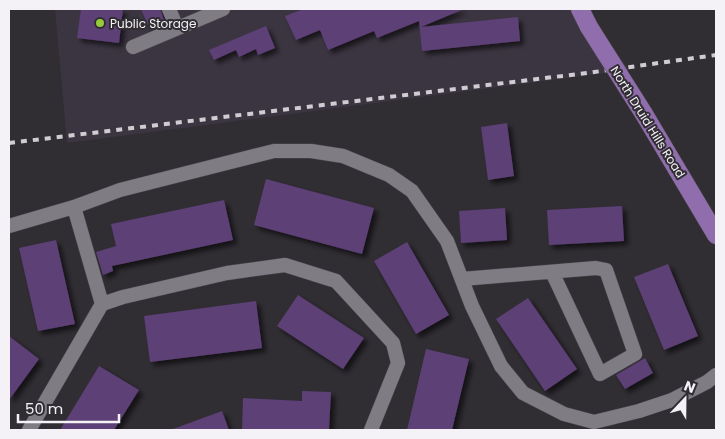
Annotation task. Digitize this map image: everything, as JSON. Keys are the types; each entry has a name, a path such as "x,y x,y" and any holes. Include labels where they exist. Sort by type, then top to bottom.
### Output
{"main road":[{"name":"North Druid Hills Road","path":"580,9 589,27 644,114 716,236"}],"street":[{"path":"169,9 177,28"},
{"path":"133,47 215,10"},
{"path":"9,226 74,207 120,190 274,151 311,151 343,156 389,175 412,191 447,241 472,306 501,366 523,393 564,414 594,422 639,411 672,400 716,376"},
{"path":"74,207 102,304"},
{"path":"29,430 102,304 123,297 227,273 285,265 336,281 393,343 398,362 371,430"},
{"path":"462,279 596,268 606,270 635,354 600,374 552,272"}],"shaded area":[{"path":"55,9 585,9 629,70 67,143"}],"building":[{"name":"Public Storage","path":"81,9 123,9 119,43 77,38"},
{"name":"Public Storage","path":"141,9 160,9 165,23 150,30"},
{"path":"304,9 464,9 421,27 518,17 520,41 422,51 419,21 377,38 374,31 328,50 320,30 296,40 285,16"},
{"path":"266,26 275,48 258,55 256,49 239,57 236,50 214,60 209,50"},
{"path":"507,123 514,176 488,180 481,127"},
{"path":"266,179 374,208 362,254 254,225"},
{"path":"224,200 233,240 112,266 113,271 103,275 96,252 116,246 111,224"},
{"path":"622,206 624,241 549,245 547,210"},
{"path":"505,208 507,240 461,243 459,211"},
{"path":"56,240 75,324 38,331 19,248"},
{"path":"407,242 449,315 416,334 374,261"},
{"path":"668,264 698,336 664,350 634,277"},
{"path":"298,295 364,338 343,369 277,326"},
{"path":"528,298 577,369 545,391 496,319"},
{"path":"256,301 262,348 150,362 144,316"},
{"path":"9,336 39,359 9,400"},
{"path":"426,349 469,359 452,430 407,430"},
{"path":"645,358 653,373 625,389 616,375"},
{"path":"99,366 139,390 114,430 60,430"},
{"path":"302,391 331,392 329,430 242,430 243,398 302,401"},
{"path":"222,411 229,430 173,430 173,429"}],"railway":[{"path":"9,143 587,73 716,55"}],"place":[{"name":"Public Storage","path":"100,23"}]}
